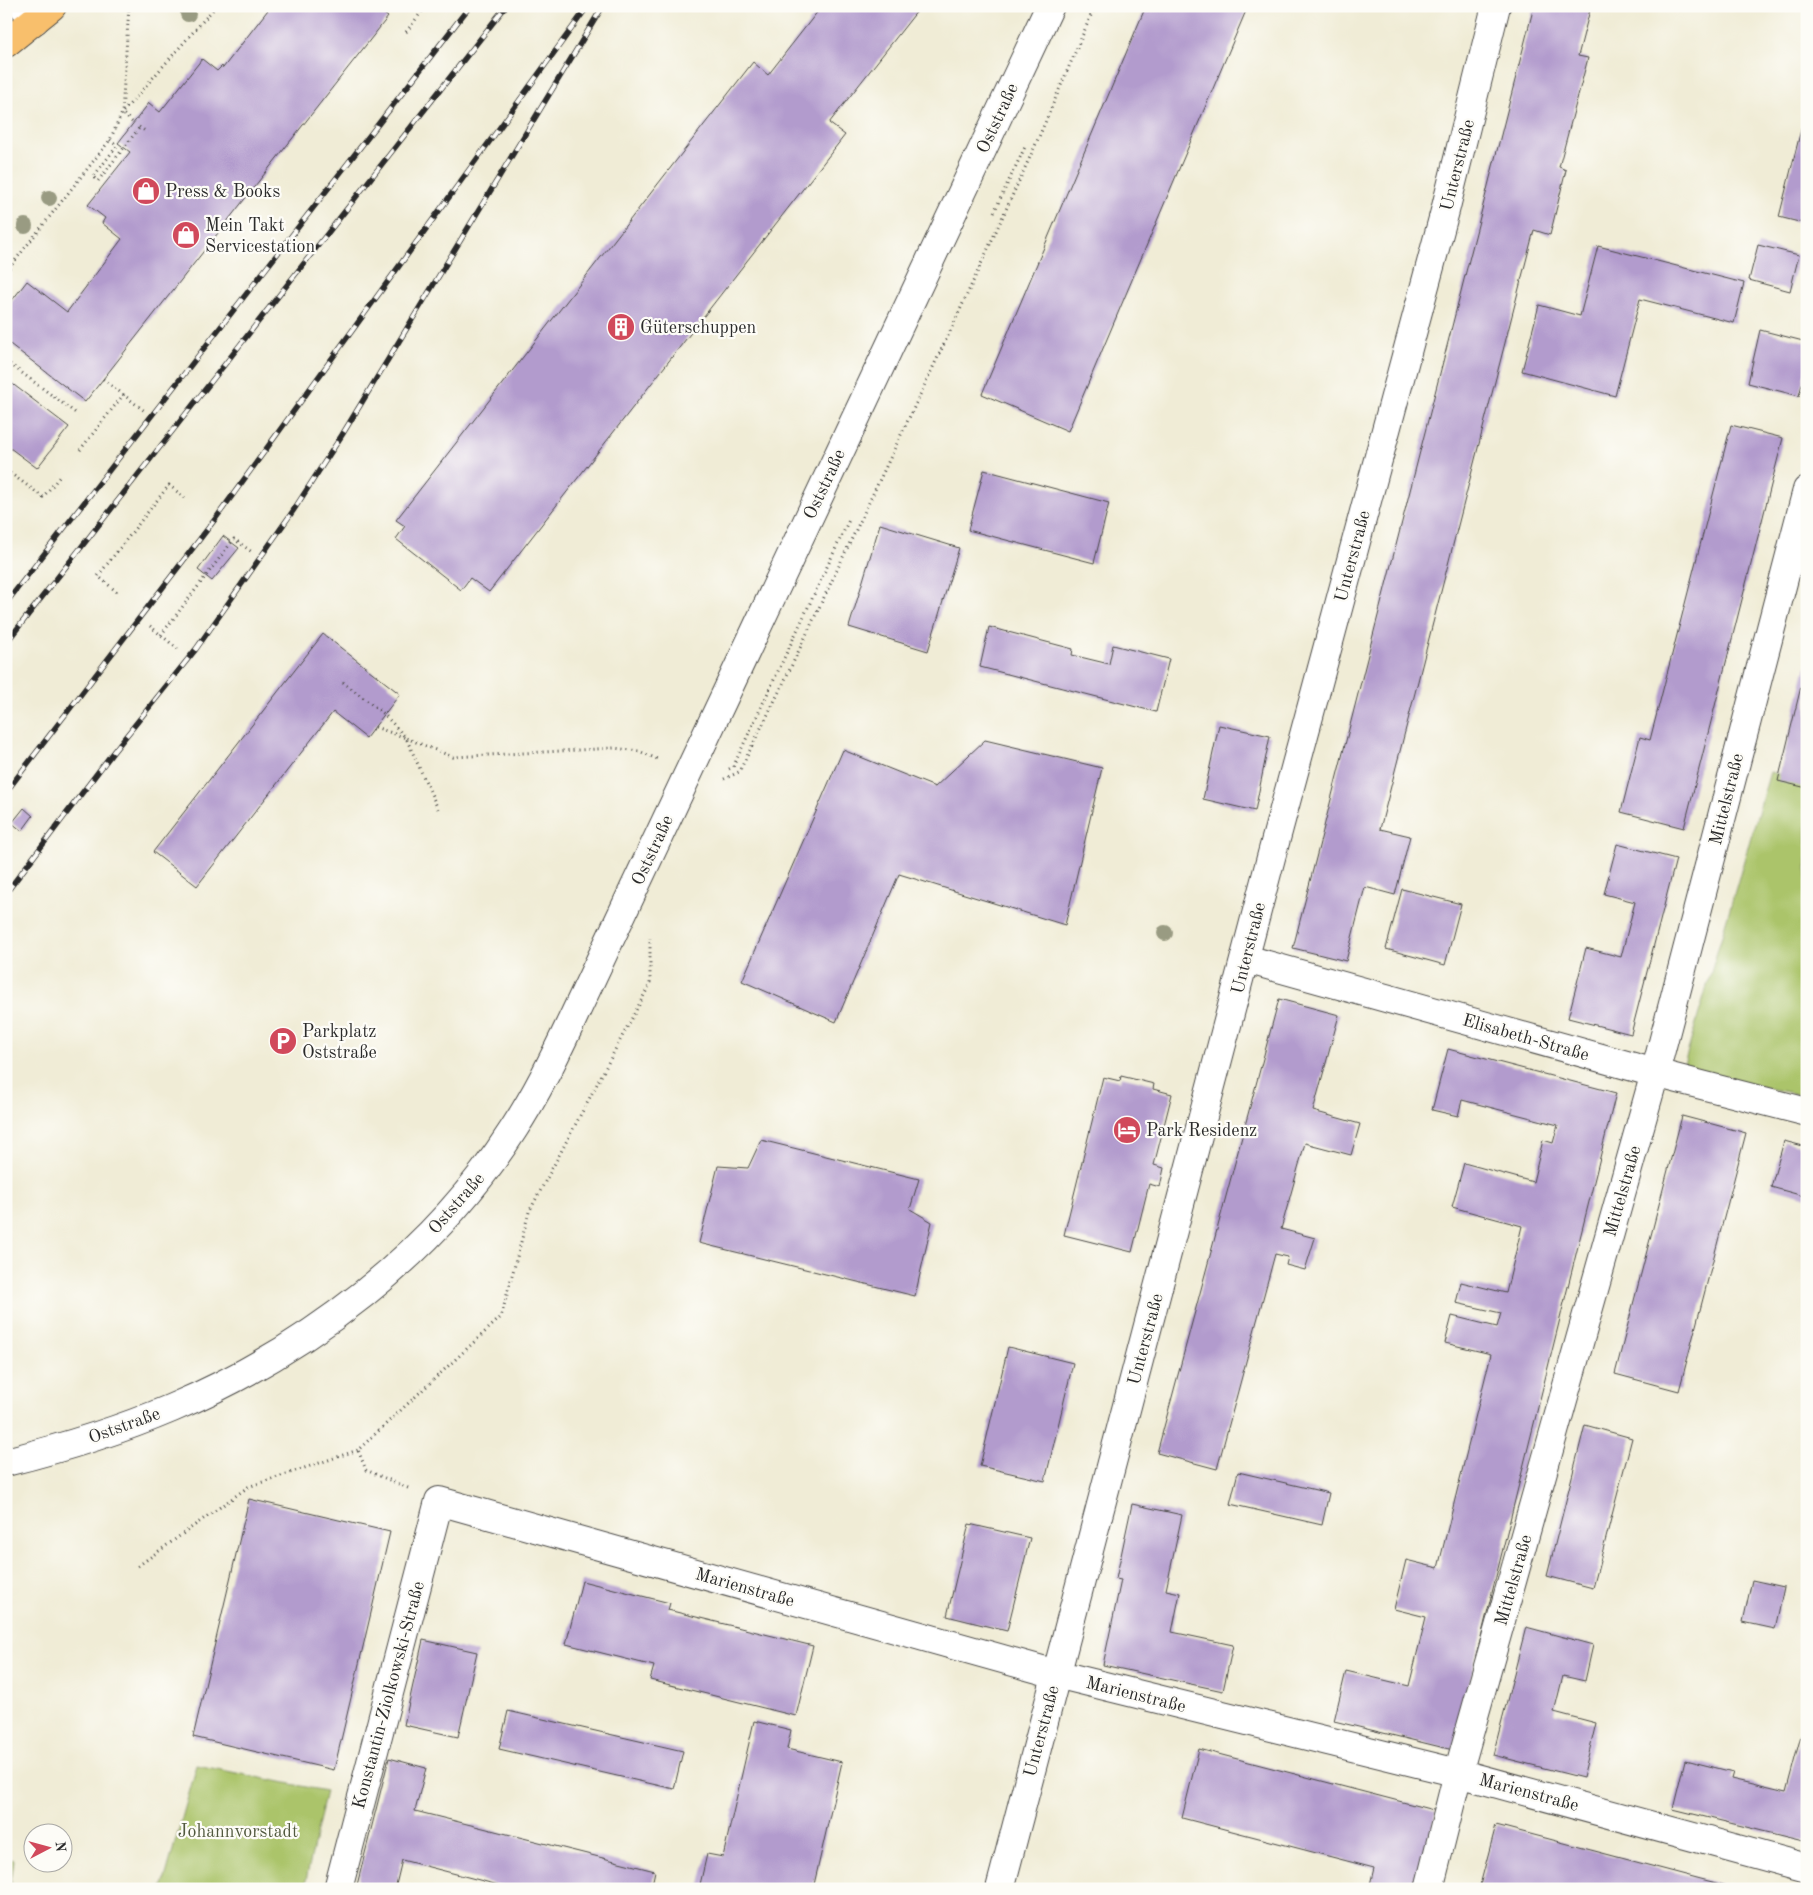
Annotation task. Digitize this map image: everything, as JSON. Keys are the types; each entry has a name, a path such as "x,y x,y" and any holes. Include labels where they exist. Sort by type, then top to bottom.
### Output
{"main road":[{"path":"6,43 37,11"}],"street":[{"name":"Oststraße","path":"6,1462 113,1431 173,1408 290,1346 394,1269 437,1227 474,1184 513,1131 540,1086 1050,6"},
{"name":"Unterstraße","path":"1000,1889 1445,211 1496,6"},
{"name":"Mittelstraße","path":"1429,1889 1458,1773 1655,1073 1807,490"},
{"name":"Elisabeth-Straße","path":"1246,959 1655,1073 1807,1112"},
{"name":"Marienstraße","path":"439,1501 1056,1674 1458,1773 1807,1868"},
{"name":"Konstantin-Ziolkowski-Straße","path":"338,1889 439,1501"}],"path":[{"path":"122,114 130,6"},
{"path":"6,272 110,140 122,114 216,6"},
{"path":"406,32 426,6"},
{"path":"375,727 453,758 614,748 639,751 689,771 714,784 739,772 782,686 954,324 1035,146 1095,6"},
{"path":"122,114 132,122"},
{"path":"110,140 117,146 93,177 98,181 139,127 145,132"},
{"path":"6,361 78,414"},
{"path":"103,379 146,412"},
{"path":"80,450 124,394"},
{"path":"6,470 43,497 61,475"},
{"path":"116,592 98,576 169,485 185,498"},
{"path":"161,635 234,539 252,552"},
{"path":"150,626 179,650"},
{"path":"343,682 384,714 406,738 438,809"},
{"path":"138,1566 248,1487 358,1450 501,1317 529,1212 650,984 650,931"},
{"path":"358,1450 366,1470 439,1501"}],"green space":[{"path":"1770,772 1807,781 1807,1096 1682,1071"},
{"name":"Johannvorstadt","path":"197,1765 326,1791 304,1889 162,1889"},
{"path":"6,1858 14,1860 10,1889 6,1889"}],"building":[{"path":"271,6 374,6 388,17 85,402 6,341 6,308 27,281 67,312 122,239 102,223 105,218 88,205 130,152 118,143 149,103 160,112 202,59 217,71 222,66 223,68"},
{"name":"Güterschuppen","path":"822,6 921,6 829,123 845,135 489,592 470,578 461,590 396,539 405,526 396,520 753,62 768,75"},
{"path":"1146,6 1248,6 1068,431 982,394"},
{"path":"1534,6 1591,6 1578,56 1588,58 1559,167 1566,170 1550,235 1534,230 1380,829 1410,836 1395,895 1365,887 1346,961 1293,948"},
{"path":"1807,110 1807,224 1779,217"},
{"path":"1758,245 1799,255 1790,291 1749,280"},
{"path":"1598,246 1744,283 1734,323 1640,299 1615,396 1522,371 1539,305 1580,316"},
{"path":"1760,330 1807,342 1807,364 1799,396 1748,383"},
{"path":"6,379 69,427 37,468 6,445"},
{"path":"1731,425 1783,438 1684,828 1621,812 1640,737 1650,740"},
{"path":"984,470 1109,503 1094,563 968,530"},
{"path":"880,524 959,548 928,651 849,627"},
{"path":"223,536 239,548 212,581 198,570"},
{"path":"989,627 1073,649 1072,655 1109,664 1113,645 1169,659 1156,712 980,667"},
{"path":"323,634 400,694 366,738 333,712 197,886 153,852"},
{"path":"1807,667 1807,788 1778,781"},
{"path":"1219,725 1270,736 1255,811 1203,799"},
{"path":"985,740 1102,768 1065,925 899,874 836,1022 742,981 843,750 935,787"},
{"path":"24,808 33,816 22,831 12,823"},
{"path":"1617,844 1676,859 1631,1034 1568,1018 1586,948 1621,957 1635,902 1604,894"},
{"path":"1402,889 1461,904 1445,965 1386,949"},
{"path":"1279,999 1339,1015 1313,1111 1360,1124 1351,1155 1305,1143 1281,1229 1315,1238 1305,1270 1286,1265 1288,1257 1275,1254 1217,1469 1157,1453"},
{"path":"1448,1049 1616,1093 1453,1750 1334,1721 1346,1671 1409,1686 1426,1617 1394,1609 1406,1560 1438,1568 1491,1354 1445,1343 1452,1316 1497,1327 1501,1313 1456,1303 1461,1282 1506,1293 1522,1226 1452,1207 1464,1163 1533,1182 1543,1140 1553,1143 1558,1125 1462,1100 1458,1116 1432,1110"},
{"name":"Park Residenz","path":"1121,1076 1154,1084 1153,1089 1172,1094 1154,1165 1164,1168 1160,1187 1149,1184 1132,1252 1064,1235 1103,1077 1120,1081"},
{"path":"1682,1116 1746,1133 1679,1391 1615,1374"},
{"path":"761,1140 919,1179 910,1209 932,1222 915,1296 699,1243 718,1166 748,1168"},
{"path":"1784,1141 1807,1147 1807,1197 1771,1187"},
{"path":"1008,1347 1073,1363 1045,1481 980,1466"},
{"path":"1585,1425 1632,1438 1593,1588 1547,1576"},
{"path":"1238,1472 1329,1493 1322,1525 1230,1504"},
{"path":"249,1499 390,1532 334,1770 193,1737"},
{"path":"1132,1504 1182,1515 1166,1590 1180,1593 1172,1632 1233,1645 1223,1691 1103,1665 1121,1580 1116,1579"},
{"path":"969,1524 1030,1538 1007,1631 947,1616"},
{"path":"1752,1580 1784,1587 1775,1629 1743,1622"},
{"path":"582,1581 670,1603 668,1610 813,1646 796,1716 650,1680 654,1666 566,1644"},
{"path":"1526,1627 1593,1645 1585,1681 1563,1676 1554,1712 1596,1723 1583,1778 1493,1755"},
{"path":"423,1640 477,1652 458,1737 404,1725"},
{"path":"508,1711 683,1751 674,1789 499,1749"},
{"path":"1807,1713 1807,1842 1673,1809 1685,1760 1733,1772 1731,1779 1786,1792"},
{"path":"754,1721 791,1730 787,1749 842,1762 813,1889 699,1889 707,1854 723,1857"},
{"path":"1199,1749 1437,1811 1416,1889 1369,1889 1374,1868 1182,1818"},
{"path":"389,1758 426,1768 415,1811 655,1871 651,1889 514,1889 402,1860 395,1889 356,1889"},
{"path":"1496,1825 1735,1888 1735,1889 1479,1889"}],"railway":[{"path":"6,603 470,6"},
{"path":"6,643 506,6"},
{"path":"6,792 216,518 588,6"},
{"path":"6,893 114,751 196,649 293,511 342,435 603,6"}],"place":[{"name":"Press & Books","path":"146,191"},
{"name":"Mein Takt Servicestation","path":"186,235"},
{"name":"Güterschuppen","path":"621,327"},
{"name":"Parkplatz Oststraße","path":"283,1041"},
{"name":"Park Residenz","path":"1127,1130"}]}
